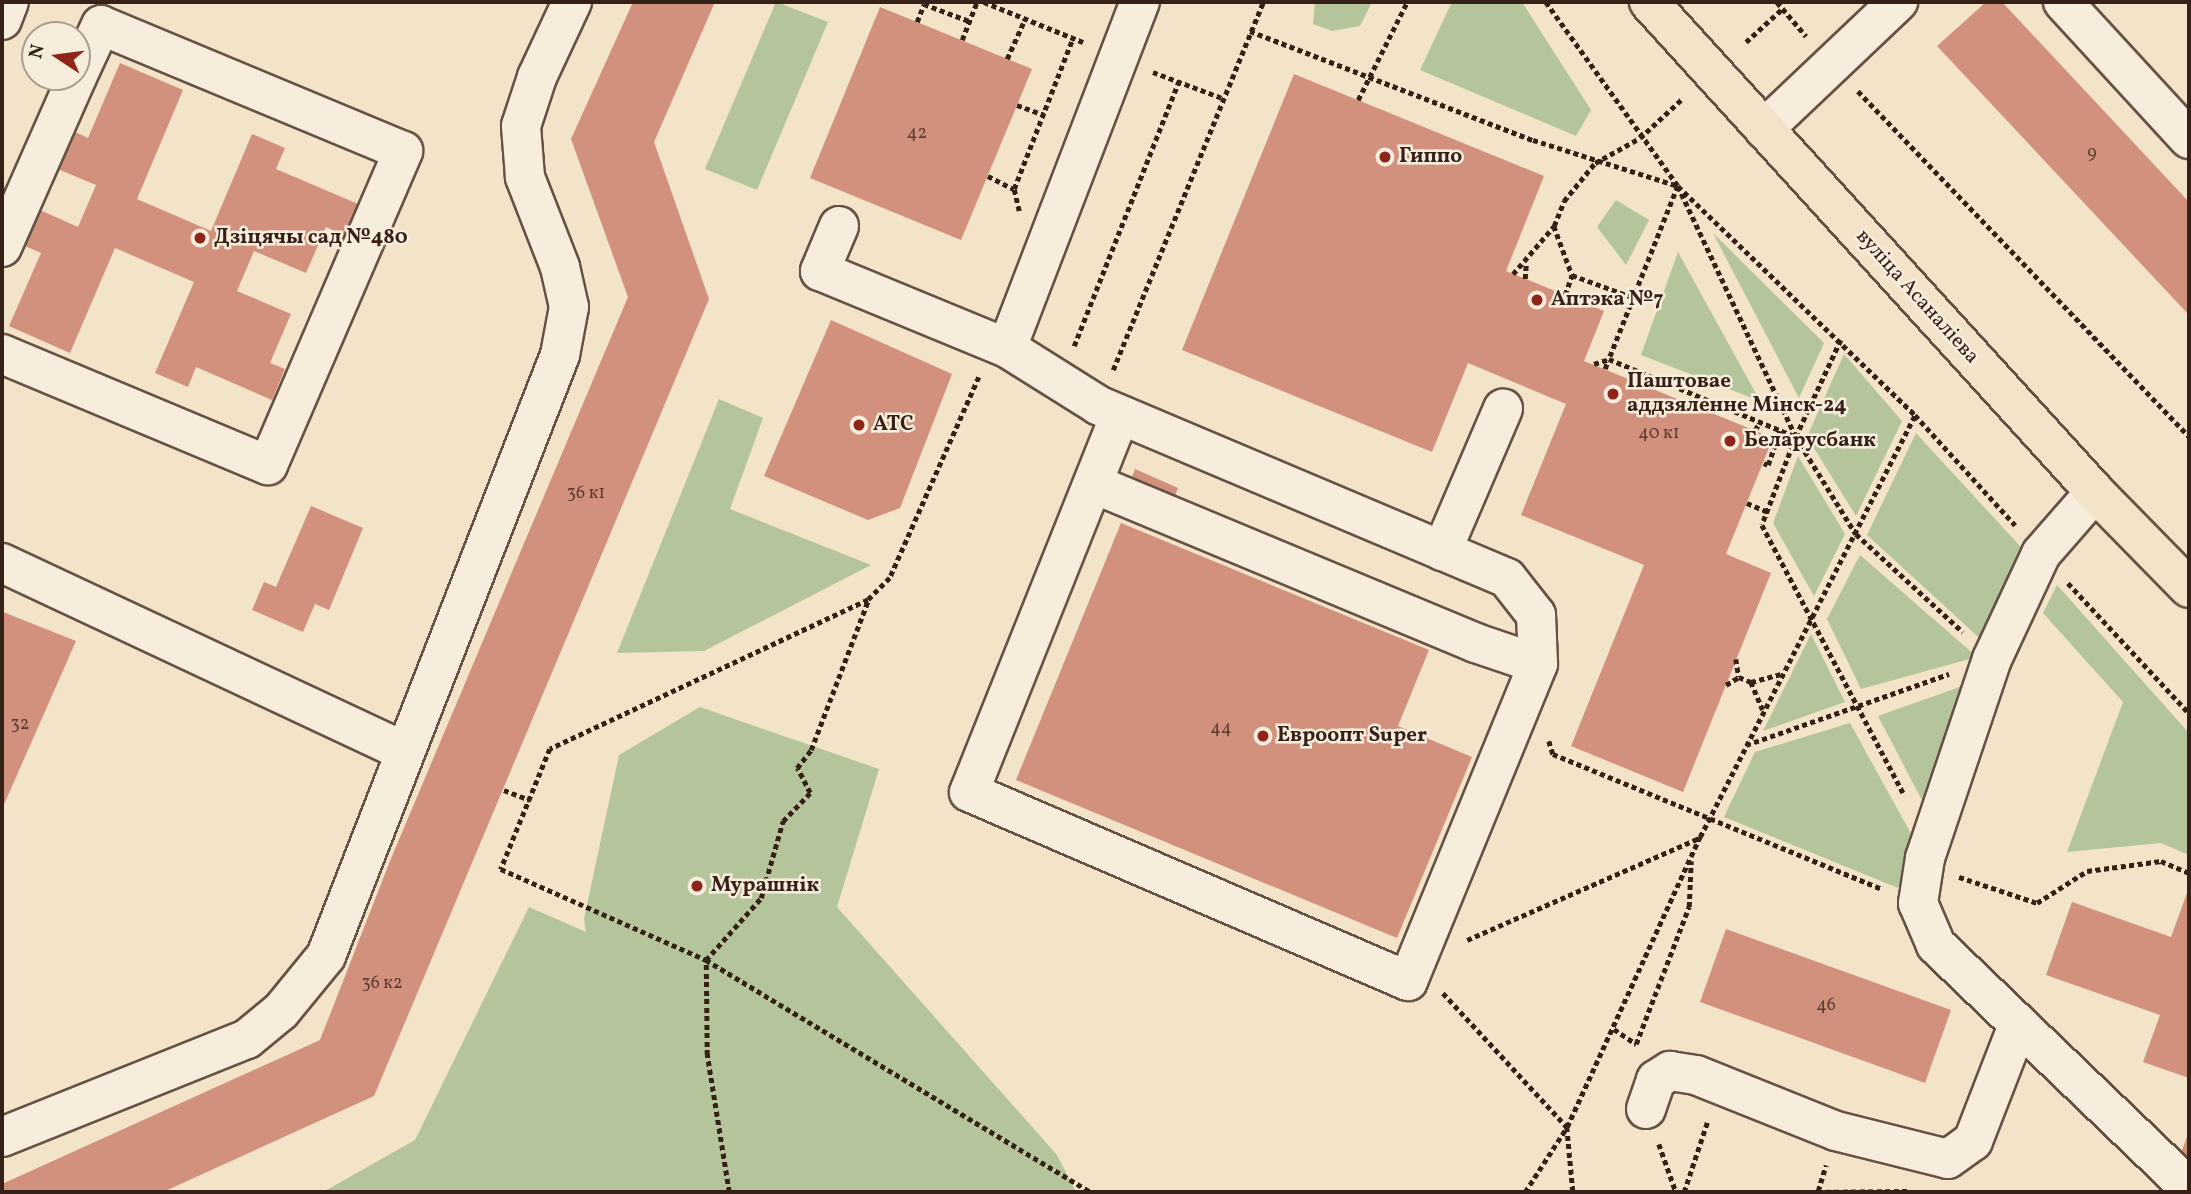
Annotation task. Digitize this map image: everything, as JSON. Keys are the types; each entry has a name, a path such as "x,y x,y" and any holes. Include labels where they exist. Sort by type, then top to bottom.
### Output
{"main road":[{"name":"вуліца Асаналіева","path":"1649,2 2095,492 2189,588"}],"lane":[{"path":"2,20 9,2"},
{"path":"2,1136 247,1039 281,1011 326,956 560,355 569,307 560,267 525,177 521,126 537,77 572,2"},
{"path":"1007,348 1140,2"},
{"path":"1764,129 1898,2"},
{"path":"2063,2 2189,139"},
{"path":"2,354 268,465 403,151 101,25 91,47"},
{"path":"2,247 13,187 69,91"},
{"path":"839,226 820,271 1007,348 1109,410 1507,578 1536,615 1538,664 1408,981 969,792 1094,484 1109,410"},
{"path":"1442,551 1503,409"},
{"path":"1094,484 1476,643 1538,664"},
{"path":"2095,492 2041,554 1928,855 1919,903 1936,945 2189,1188"},
{"path":"2,563 405,752"},
{"path":"1646,1109 1656,1080 1670,1071 1720,1086 1836,1131 1948,1160 1973,1141 2018,1025"}],"path":[{"path":"962,40 977,2"},
{"path":"984,2 1085,43"},
{"path":"1109,410 1222,98 1263,2"},
{"path":"1358,100 1407,2"},
{"path":"1545,2 1640,138 1678,186 1915,415 2018,529"},
{"path":"1777,2 1832,63 2189,436"},
{"path":"918,22 924,4 969,21"},
{"path":"1746,42 1782,9"},
{"path":"1007,59 1026,19"},
{"path":"1250,31 1595,163 1678,186 1796,437 1856,534 2007,640"},
{"path":"1042,256 1021,227 1014,189 1073,38"},
{"path":"1149,70 1222,98"},
{"path":"1059,382 1179,81"},
{"path":"1513,274 1554,226 1564,201 1595,163 1640,138 1683,98"},
{"path":"1017,105 1044,115"},
{"path":"988,176 1014,189"},
{"path":"1605,369 1678,186"},
{"path":"1554,226 1572,275 1564,295"},
{"path":"1525,279 1526,262"},
{"path":"1572,275 1632,297"},
{"path":"1841,341 1796,437 1762,525 1857,704 1928,855 2037,903 2087,871 2161,862 2189,873"},
{"path":"1007,348 978,379 915,531 890,578 868,600 550,750 500,869 706,961 1090,1192"},
{"path":"1594,365 1609,359 1796,437"},
{"path":"1525,1192 1567,1127 1708,820 1915,415"},
{"path":"1755,430 1760,422"},
{"path":"1767,460 1780,431"},
{"path":"1747,503 1768,512"},
{"path":"2063,577 2189,713"},
{"path":"729,1192 707,1055 706,961 761,898 783,821 810,793 797,768 811,750 868,600"},
{"path":"1745,745 1857,704 2007,640"},
{"path":"1737,659 1739,677"},
{"path":"1739,677 1751,682 1781,674"},
{"path":"1726,685 1739,677"},
{"path":"1751,682 1763,710"},
{"path":"504,790 530,800"},
{"path":"1708,820 1919,903"},
{"path":"1415,963 1700,837"},
{"path":"1636,1044 1689,908 1691,856"},
{"path":"1684,1192 1720,1086"},
{"path":"1646,1109 1676,1192"},
{"path":"1567,1127 1573,1192"}],"green space":[{"path":"776,2 828,22 757,190 705,169"},
{"path":"1315,2 1372,2 1360,26 1332,31 1313,24"},
{"path":"1452,2 1522,2 1591,110 1576,136 1420,70"},
{"path":"1616,200 1649,220 1626,265 1597,227"},
{"path":"1713,233 1824,343 1799,398"},
{"path":"1678,252 1760,401 1641,355"},
{"path":"1844,354 1902,421 1856,516 1807,437"},
{"path":"719,399 763,418 730,509 871,565 704,651 617,653"},
{"path":"1916,433 2030,557 1986,644 1867,535"},
{"path":"1798,456 1845,534 1814,596 1773,523"},
{"path":"1860,555 1977,657 1861,689 1827,619"},
{"path":"2057,585 2189,733 2189,855 2161,843 2067,852 2123,702 2043,613"},
{"path":"1811,634 1845,702 1763,731"},
{"path":"1968,684 1925,806 1878,716"},
{"path":"700,707 879,769 837,907 1057,1155 1076,1192 323,1192 415,1140 529,907 586,932 584,919 619,755"},
{"path":"1850,723 1915,841 1898,888 1724,817 1755,752"}],"building":[{"path":"633,2 715,2 654,142 709,299 374,1096 163,1192 2,1192 2,1184 320,1040 390,861 628,297 571,139"},
{"path":"1986,2 2002,2 2189,202 2189,315 1937,46"},
{"path":"880,7 1032,69 961,240 810,178"},
{"path":"120,63 183,90 137,199 211,231 252,134 285,148 276,169 358,204 345,236 326,227 306,273 254,251 237,291 291,314 270,363 285,369 272,400 196,367 188,387 155,373 194,282 115,248 70,353 9,326 41,253 25,246 40,210 78,227 96,185 55,168 71,130 88,138"},
{"path":"1294,74 1544,176 1506,271 1604,311 1584,361 1773,438 1726,554 1771,573 1683,792 1571,746 1644,565 1521,515 1566,404 1468,363 1432,452 1182,350"},
{"name":"АТС","path":"831,320 952,374 900,508 868,520 764,476"},
{"path":"1135,469 1178,488 1170,508 1127,490"},
{"path":"311,506 363,528 329,610 315,604 303,632 252,610 264,582 276,587"},
{"path":"1121,523 1429,650 1398,726 1472,757 1397,938 1016,780"},
{"path":"3,612 76,641 2,809 2,616"},
{"path":"2187,893 2189,1078 2143,1062 2160,1015 2046,975 2072,902 2171,937"},
{"path":"1726,929 1951,1010 1925,1083 1700,1002"},
{"path":"2189,1131 2189,1159 2180,1156"}],"place":[{"name":"Гиппо","path":"1385,157"},
{"name":"Дзіцячы сад №480","path":"200,238"},
{"name":"Аптэка №7","path":"1537,300"},
{"name":"Паштовае аддзяленне Мінск-24","path":"1613,394"},
{"name":"АТС","path":"859,425"},
{"name":"Беларусбанк","path":"1730,441"},
{"name":"Евроопт Super","path":"1263,736"},
{"name":"Мурашнік","path":"697,886"}]}
